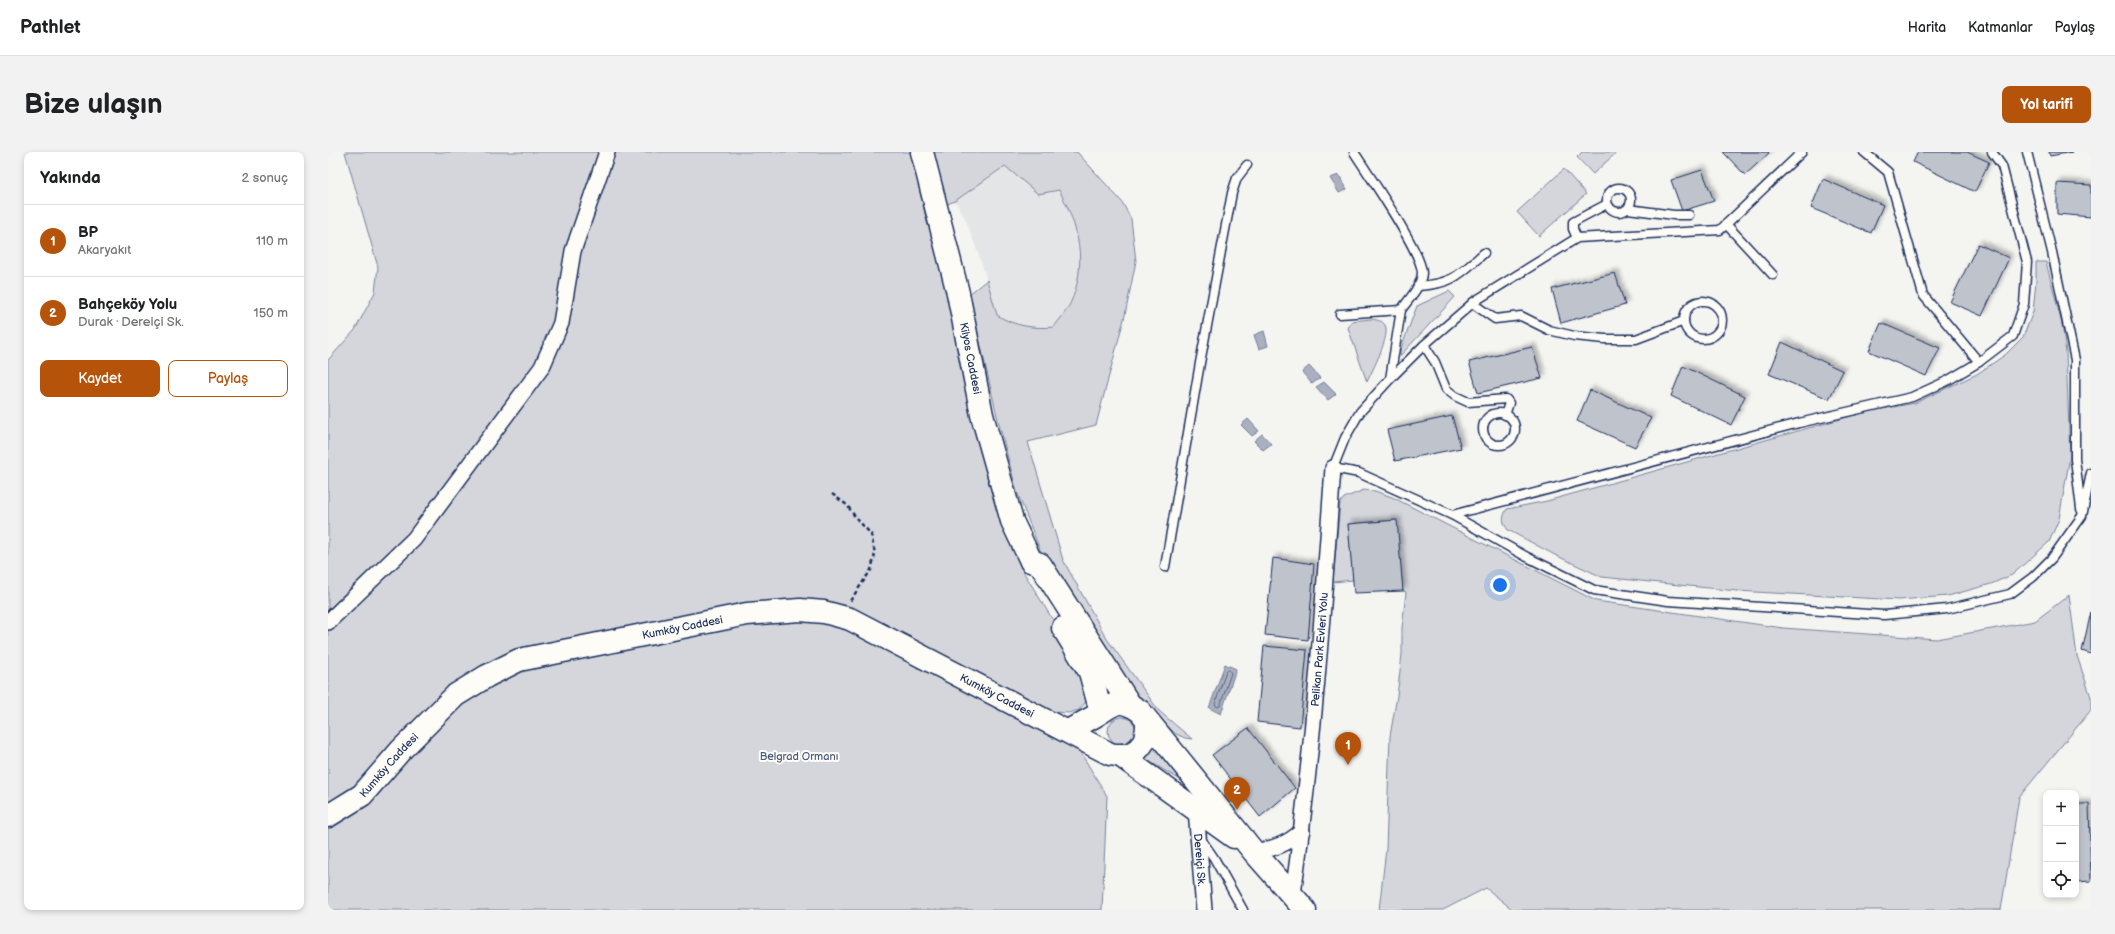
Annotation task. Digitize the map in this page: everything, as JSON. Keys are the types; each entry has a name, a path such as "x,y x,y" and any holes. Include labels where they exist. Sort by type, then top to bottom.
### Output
{"street":[{"path":"328,622 414,539 542,367 561,323 573,251 607,152"},
{"name":"Kilyos Caddesi","path":"922,152 958,293 982,415 1012,521 1031,560"},
{"name":"Pelikan Park Evleri Yolu","path":"1299,902 1302,831 1324,602 1333,468"},
{"path":"1130,705 1040,564 1031,560 1029,570 1090,672 1099,713 1094,730 1095,738 1111,752 1130,755 1140,748 1146,739 1147,721"},
{"name":"Kumköy Caddesi","path":"328,816 362,795 401,750 456,695 487,676 519,660 747,614 800,610 824,612 850,619 1068,732 1111,752 1254,852"},
{"path":"1068,732 1109,705 1121,703 1130,705 1140,711 1254,852 1299,902"},
{"name":"Dereiçi Sk.","path":"1196,810 1204,910"},
{"path":"1254,852 1270,850 1287,843 1302,831"}],"lane":[{"path":"1354,152 1405,233 1421,263 1422,274 1418,286 1401,310 1390,379"},
{"path":"1802,152 1720,230 1576,238 1472,303 1424,345 1360,412 1345,438 1333,468 1359,473 1452,515 1527,557 1594,590 1668,601 1884,615 1947,609 2010,594 2033,577 2052,558 2082,516 2091,473"},
{"path":"1864,152 1888,172 1923,295 1979,362"},
{"path":"1452,515 1799,423 1912,397 1947,381 1979,362 2013,336 2024,304 2028,262 2002,166 1992,152"},
{"path":"2027,152 2052,252 2075,360 2075,459 2082,516"},
{"path":"1165,567 1200,363 1232,193 1237,178 1247,164"},
{"path":"1628,209 1632,198 1628,191 1617,188 1610,192 1608,204 1610,208 1617,212 1628,209 1674,215 1689,215"},
{"path":"1576,238 1573,229 1573,222 1608,204"},
{"path":"1726,224 1773,275"},
{"path":"1418,286 1436,285 1454,279 1484,253"},
{"path":"1697,301 1704,301 1716,305 1722,316 1720,329 1711,338 1705,339 1693,337 1688,333 1685,328 1684,321 1684,315 1687,309 1697,301"},
{"path":"1472,303 1495,319 1521,316 1549,330 1574,336 1605,339 1636,339 1684,321"},
{"path":"1340,314 1401,310"},
{"path":"1424,345 1435,362 1446,389 1468,402 1506,399 1509,402 1505,415"},
{"path":"1495,414 1505,415 1514,421 1516,426 1514,437 1507,444 1496,445 1491,443 1484,435 1483,430 1486,420 1495,414"},
{"path":"1198,835 1214,858 1243,910"}],"path":[{"path":"832,494 847,505 856,518 871,534 875,554 872,570 849,602 850,619"}],"shaded area":[{"path":"1005,166 1038,194 1059,190 1071,213 1078,241 1080,275 1069,305 1054,327 1036,329 1005,320 997,315 983,267 966,220 955,201"}],"green space":[{"name":"Belgrad Ormanı","path":"345,152 911,152 927,223 945,265 1002,522 1021,568 1083,669 1088,694 1085,703 1079,710 1069,713 1056,712 1107,796 1102,910 328,910 328,360 355,330 375,292 378,267"},
{"path":"932,152 1077,152 1122,202 1131,219 1136,261 1125,315 1096,425 1028,442 1063,560 1107,639 1159,711 1192,739 1176,734 1151,711 1117,670 1043,557 1017,492 998,420 969,294 987,280 997,315 1010,322 1024,326 1039,328 1054,327 1070,304 1076,289 1079,275 1079,246 1072,218 1066,204 1059,190 1038,194 1005,166 955,201 945,205"},
{"path":"1582,152 1617,152 1593,174 1577,157"},
{"path":"1564,169 1586,194 1539,236 1517,212"},
{"path":"2036,262 2046,262 2062,324 2066,352 2070,456 2059,519 2049,542 2012,575 1991,584 1948,596 1899,600 1737,591 1602,577 1553,554 1508,530 1504,522 1504,515 1507,509 1547,501 1866,412 1915,403 1977,374 2005,355 2023,337 2033,312"},
{"path":"1449,291 1455,297 1400,356 1400,351 1417,306"},
{"path":"1371,319 1382,322 1385,325 1386,330 1383,345 1367,382 1348,328 1352,321"},
{"path":"1364,490 1375,491 1392,497 1596,601 1783,628 1937,639 2035,621 2069,595 2077,656 2091,697 2091,710 2019,797 2001,910 1513,910 1486,888 1443,910 1379,910 1386,849 1390,736 1402,654 1402,628 1406,592 1403,591 1396,520 1348,524 1353,580 1333,582 1340,503 1344,498"},
{"path":"1122,717 1132,721 1136,731 1132,741 1122,745 1112,741 1108,731 1112,721"},
{"path":"1153,741 1184,782 1142,757"}],"water":[{"path":"1339,175 1347,189 1339,193 1330,178"},
{"path":"1264,331 1268,346 1259,349 1254,335"},
{"path":"1309,366 1320,378 1312,384 1302,372"},
{"path":"1324,382 1336,394 1328,400 1316,387"},
{"path":"1248,419 1259,431 1252,436 1241,425"},
{"path":"1262,434 1271,444 1263,450 1254,441"},
{"path":"1225,664 1236,669 1221,714 1209,708"}],"building":[{"path":"1723,152 1768,152 1769,153 1745,175"},
{"path":"1918,152 1967,152 1989,162 1975,192 1913,162"},
{"path":"2049,152 2072,152 2050,156"},
{"path":"1702,170 1714,201 1682,211 1671,180"},
{"path":"1823,179 1883,205 1871,233 1811,208"},
{"path":"2057,183 2091,185 2091,217 2057,214"},
{"path":"1978,244 2009,258 1982,316 1950,302"},
{"path":"1615,273 1625,305 1561,323 1552,289"},
{"path":"1881,323 1940,348 1926,376 1869,351"},
{"path":"1782,342 1843,371 1829,399 1769,374"},
{"path":"1532,347 1542,378 1478,393 1469,362"},
{"path":"1683,366 1745,396 1731,425 1671,396"},
{"path":"1590,390 1651,418 1635,447 1577,421"},
{"path":"1452,416 1461,448 1395,461 1387,430"},
{"path":"1397,520 1403,591 1354,593 1348,524"},
{"path":"1273,558 1314,564 1308,640 1265,635"},
{"path":"2091,612 2091,654 2082,651"},
{"path":"1264,646 1307,650 1300,727 1257,722"},
{"path":"1248,728 1295,788 1260,817 1212,755"},
{"path":"2079,804 2089,804 2091,881 2079,882"}],"place":[{"name":"BP","path":"1348,765"},
{"name":"Bahçeköy Yolu","path":"1237,810"}]}
